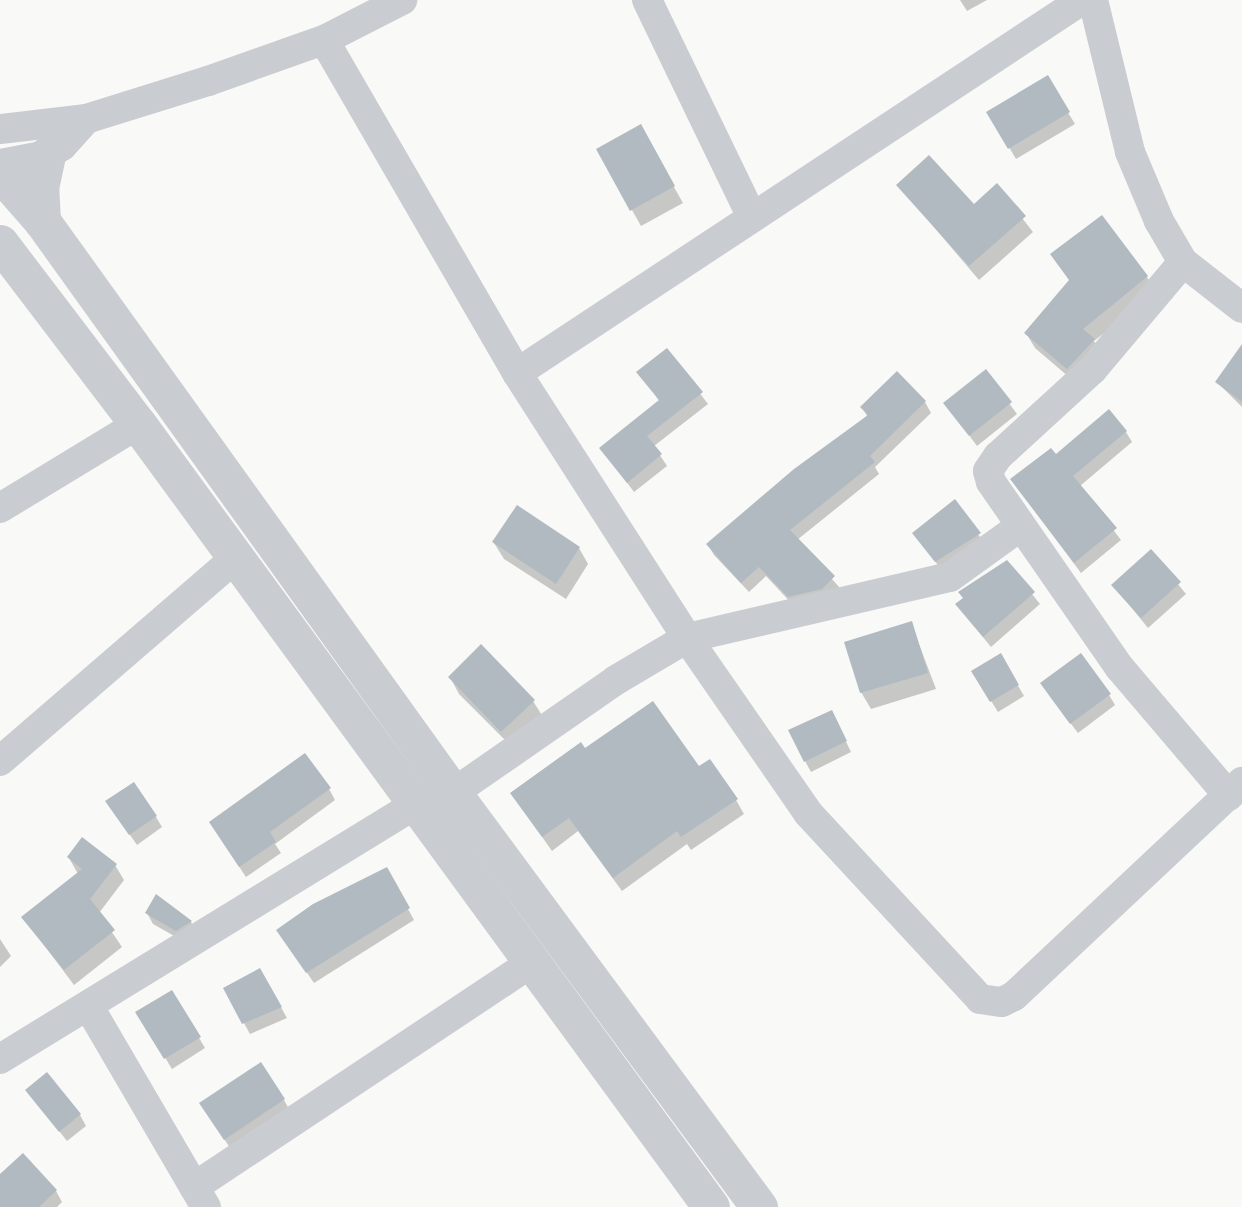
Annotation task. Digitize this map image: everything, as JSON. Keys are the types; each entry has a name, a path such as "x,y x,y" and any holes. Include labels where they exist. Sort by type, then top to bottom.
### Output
{"street":[{"path":"0,129 86,119 324,40 402,0"},
{"path":"647,0 751,215"},
{"path":"517,373 751,215 1082,0"},
{"path":"1093,0 1130,152 1159,222 1183,262 1242,308"},
{"path":"324,40 517,373 687,638 808,813 972,991 990,1003 1014,996 1235,789 1120,668 1021,526 988,471 998,456 1092,370 1183,262"},
{"path":"0,164 47,155 62,146 86,119"},
{"path":"43,220 40,188 47,155"},
{"path":"0,173 43,220 453,793 759,1207"},
{"path":"0,243 138,424 711,1207"},
{"path":"0,508 138,424"},
{"path":"453,793 616,680 687,638 950,577 1021,526"},
{"path":"0,761 235,558"},
{"path":"0,1059 89,1007 415,805"},
{"path":"89,1007 200,1197 531,963"}],"building":[{"path":"1048,75 1070,112 1008,149 986,112"},
{"path":"641,124 675,186 630,211 596,149"},
{"path":"929,155 974,204 997,183 1026,216 969,266 896,185"},
{"path":"1102,215 1148,276 1083,329 1095,339 1067,369 1024,333 1069,280 1050,254"},
{"path":"1242,344 1242,402 1215,382"},
{"path":"667,348 703,392 647,436 662,454 627,483 599,448 659,400 636,372"},
{"path":"986,369 1012,402 969,436 943,403"},
{"path":"897,371 926,401 870,456 875,462 790,530 835,576 822,589 788,597 759,567 741,583 706,544 794,469 868,415 860,407"},
{"path":"1109,409 1127,431 1073,476 1117,528 1074,563 1010,479 1051,448 1056,454"},
{"path":"955,499 981,533 935,562 912,533"},
{"path":"517,505 580,547 556,584 492,542"},
{"path":"1151,549 1181,582 1141,618 1111,585"},
{"path":"1007,560 1035,592 983,637 955,604 963,598 958,592"},
{"path":"912,621 928,673 860,693 844,642"},
{"path":"481,644 535,700 501,732 448,677"},
{"path":"1001,653 1019,685 990,702 971,671"},
{"path":"1081,653 1111,694 1070,724 1040,683"},
{"path":"653,701 699,766 710,759 738,799 681,837 677,831 613,878 569,818 542,837 510,793 581,742 585,748"},
{"path":"832,710 847,741 804,762 788,730"},
{"path":"305,753 331,788 270,832 276,842 239,867 209,822"},
{"path":"134,782 157,816 129,835 105,801"},
{"path":"82,837 117,864 90,899 115,930 64,970 21,917 82,869 67,857"},
{"path":"387,867 410,908 306,973 276,930 313,904"},
{"path":"156,894 192,921 176,931 145,913"},
{"path":"260,968 282,1007 242,1024 223,988"},
{"path":"172,990 201,1037 164,1059 135,1012"},
{"path":"261,1062 285,1099 224,1140 199,1103"},
{"path":"47,1072 81,1114 59,1132 25,1090"},
{"path":"23,1153 57,1190 39,1207 0,1207 0,1174"}]}
